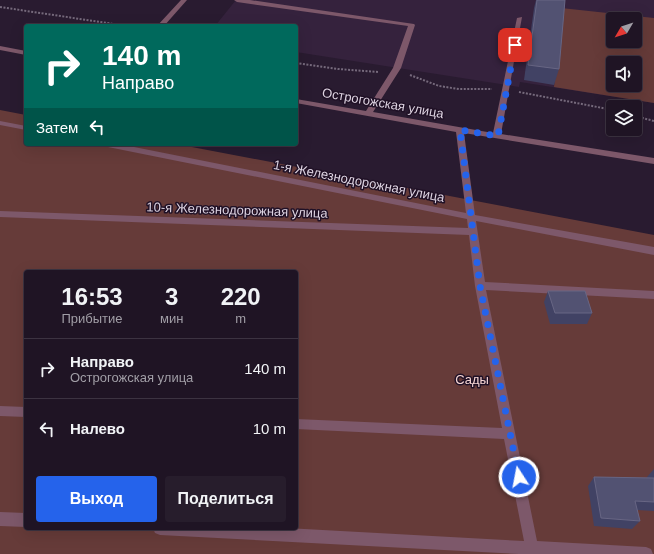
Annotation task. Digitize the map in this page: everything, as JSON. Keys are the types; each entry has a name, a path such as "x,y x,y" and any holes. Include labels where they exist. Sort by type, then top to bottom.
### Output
{"street":[{"path":"162,24 184,0"},
{"path":"237,0 412,25 393,74 368,114"},
{"path":"498,136 505,89 520,18"},
{"path":"0,48 24,53"},
{"name":"Острогожская улица","path":"298,101 460,130 654,161"},
{"path":"0,123 24,128"},
{"path":"460,130 480,286 533,552"},
{"name":"1-я Железнодорожная улица","path":"116,146 471,217 654,251"},
{"name":"10-я Железнодорожная улица","path":"0,214 473,232"},
{"path":"480,286 654,295"},
{"path":"0,411 24,412"},
{"path":"298,424 510,434"},
{"path":"0,519 24,520"},
{"path":"191,530 533,552 646,554"}],"path":[{"path":"0,7 114,24"},
{"path":"298,63 338,69 406,74 439,86 459,89 505,89 606,109"},
{"path":"642,118 654,121"}],"shaded area":[{"path":"236,0 654,0 654,103 520,82 519,87 298,52 298,24 217,24"}],"green space":[{"path":"561,8 606,13 606,48 642,48 642,17 654,18 654,103 554,87"},
{"name":"Сады","path":"0,110 24,115 24,146 187,146 654,235 654,554 0,554"}],"building":[{"path":"537,0 565,0 559,69 528,65"},
{"path":"548,291 585,291 592,313 555,313"},
{"path":"594,477 654,478 654,502 635,501 640,521 601,518"}],"route":[{"path":"515,45 505,89 498,136 460,130 480,286 519,477"}]}
